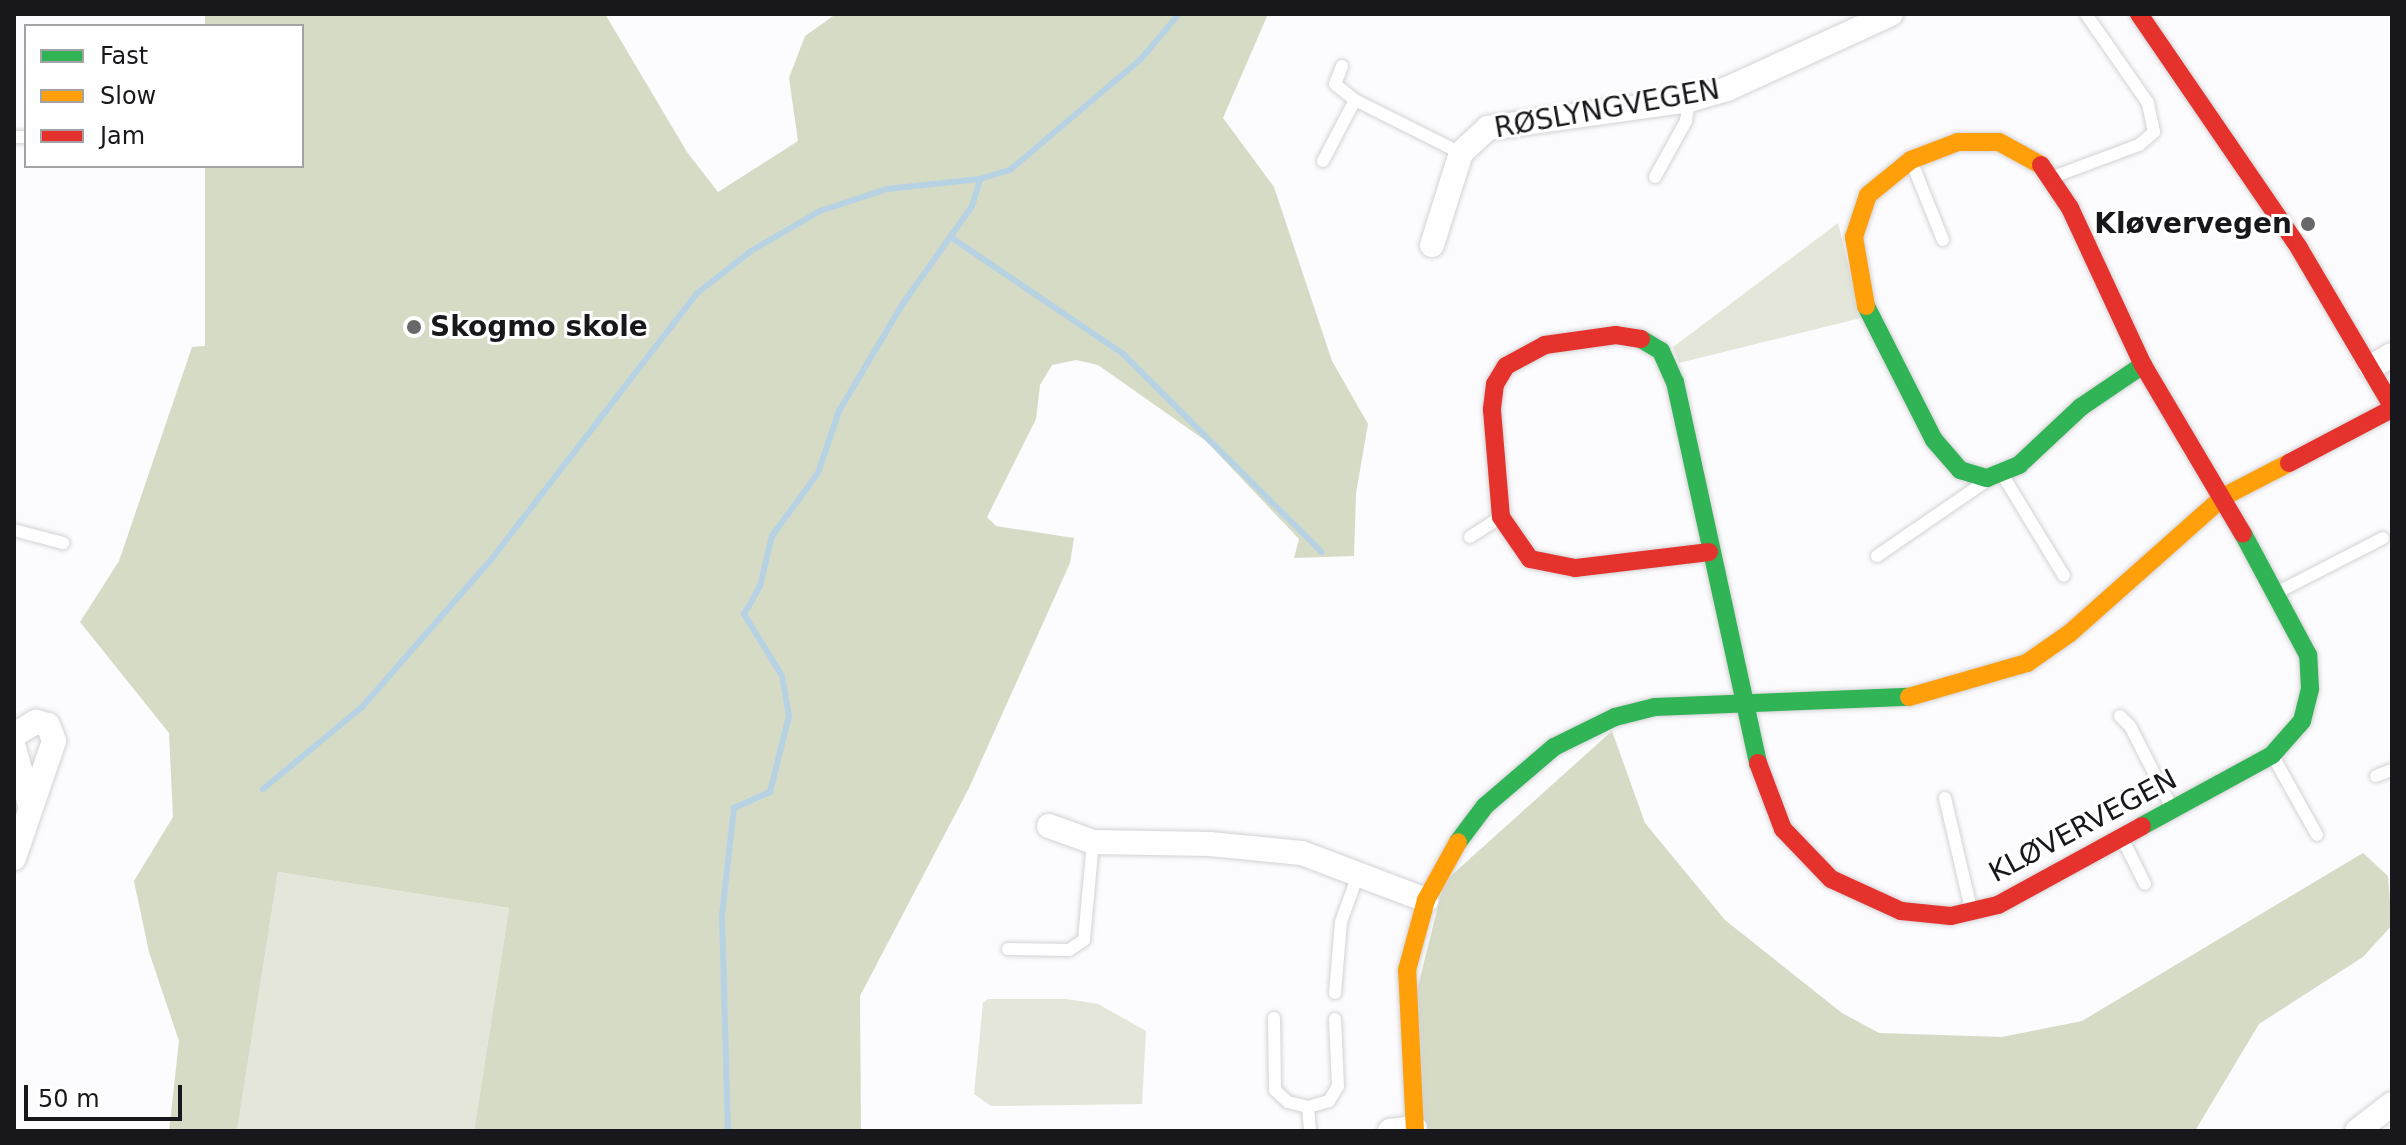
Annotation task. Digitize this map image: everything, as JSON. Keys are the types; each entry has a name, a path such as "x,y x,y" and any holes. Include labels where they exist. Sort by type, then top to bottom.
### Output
{"street":[{"name":"RØSLYNGVEGEN","path":"1432,245 1461,153 1474,137 1497,126 1689,100 1727,89 1891,14"},
{"path":"1390,1131 1415,1129 1405,1010 1407,970 1426,900 1449,854 1485,806 1554,747 1579,731 1642,710 1743,700 1924,696 2027,663 2070,633 2223,497 2392,408 2376,360 2139,14"},
{"path":"2053,177 2026,150 1999,142 1949,144 1911,160 1868,195 1854,237 1856,278 1869,316 1934,440 1960,470 1995,476 2019,465 2081,407 2143,365"},
{"name":"KLØVERVEGEN","path":"1709,552 1772,808 1812,863 1831,879 1901,911 1951,916 1972,913 2027,891 2272,755 2302,721 2311,676 2308,655 2223,497 2143,365 2053,177"},
{"path":"1616,335 1641,339 1661,351 1675,382 1709,552 1575,568 1551,567 1530,559 1501,517 1492,410 1495,384 1506,366 1545,345 1616,335"},
{"path":"14,735 36,722 53,733 53,749 30,805 14,858"},
{"path":"14,748 30,805"},
{"path":"1049,826 1093,842 1264,847 1302,853 1359,872 1426,900"},
{"path":"2357,1131 2392,1104"}],"lane":[{"path":"2053,177 2139,145 2154,132 2148,103 2086,14"},
{"path":"1342,66 1335,84 1355,100 1461,153"},
{"path":"1323,161 1355,100"},
{"path":"1655,177 1686,121 1689,100"},
{"path":"1911,160 1943,240"},
{"path":"1877,556 1984,487 1995,476 2064,576"},
{"path":"1470,537 1501,517"},
{"path":"14,530 63,543"},
{"path":"2275,593 2383,538"},
{"path":"2120,716 2130,726 2173,809"},
{"path":"2272,755 2317,835"},
{"path":"2376,776 2392,770"},
{"path":"1945,798 1972,913"},
{"path":"2122,838 2145,884"},
{"path":"1008,949 1069,950 1084,940 1093,842"},
{"path":"1335,993 1341,922 1359,872"},
{"path":"1274,1018 1275,1090 1288,1102 1308,1107 1329,1101 1338,1086 1335,1019"},
{"path":"1308,1107 1310,1131"}],"shaded area":[{"path":"1838,223 1861,318 1679,363 1673,347"},
{"path":"278,872 509,908 474,1131 237,1131"},
{"path":"988,999 1066,999 1098,1004 1146,1031 1142,1104 991,1106 974,1094 983,1003"}],"green space":[{"path":"205,14 605,14 687,152 718,192 798,141 789,78 805,36 836,14 1268,14 1223,118 1274,187 1332,361 1368,424 1356,493 1354,556 1294,558 1299,539 1206,441 1098,365 1076,360 1052,365 1040,385 1036,419 987,517 996,526 1074,538 1070,563 969,788 860,996 861,1131 474,1131 509,908 278,872 237,1131 169,1131 179,1041 149,952 134,881 173,817 169,733 80,622 119,561 192,347 205,346 205,168 304,168 304,24 205,24"},
{"path":"1612,731 1645,823 1725,920 1842,1013 1879,1033 2002,1037 2082,1021 2363,853 2388,876 2392,925 2363,957 2259,1024 2195,1131 1411,1131 1404,1042 1444,882"}],"waterway":[{"path":"263,789 362,707 490,561 696,294 751,251 820,211 887,189 980,179 1010,170 1141,59 1179,14"},
{"path":"728,1131 722,915 734,808 770,792 789,716 782,676 744,614 760,586 772,536 818,473 839,411 902,305 972,206 980,179"},
{"path":"952,238 1122,353 1322,552"}],"traffic: fast":[{"path":"1866,306 1934,440 1960,470 1987,478 2019,465 2081,407 2143,365"},
{"path":"1641,339 1661,351 1675,382 1758,763"},
{"path":"2142,826 2272,755 2302,721 2310,689 2308,655 2243,534"},
{"path":"1458,842 1485,806 1554,747 1615,717 1655,707 1909,697"}],"traffic: slow":[{"path":"1866,306 1854,237 1868,195 1911,160 1958,142 1999,142 2041,165"},
{"path":"1909,697 2027,663 2070,633 2223,497 2289,463"},
{"path":"1415,1131 1407,970 1426,900 1458,842"}],"traffic: jam":[{"path":"2139,14 2299,248 2392,406"},
{"path":"2041,165 2070,208 2143,365 2243,534"},
{"path":"1641,339 1616,335 1545,345 1506,366 1495,384 1492,410 1501,517 1530,559 1575,568 1709,552"},
{"path":"2289,463 2392,409"},
{"path":"1758,763 1783,829 1831,879 1901,911 1951,916 1998,905 2142,826"}],"place":[{"name":"Kløvervegen","path":"2308,224"},
{"name":"Skogmo skole","path":"414,327"}]}
